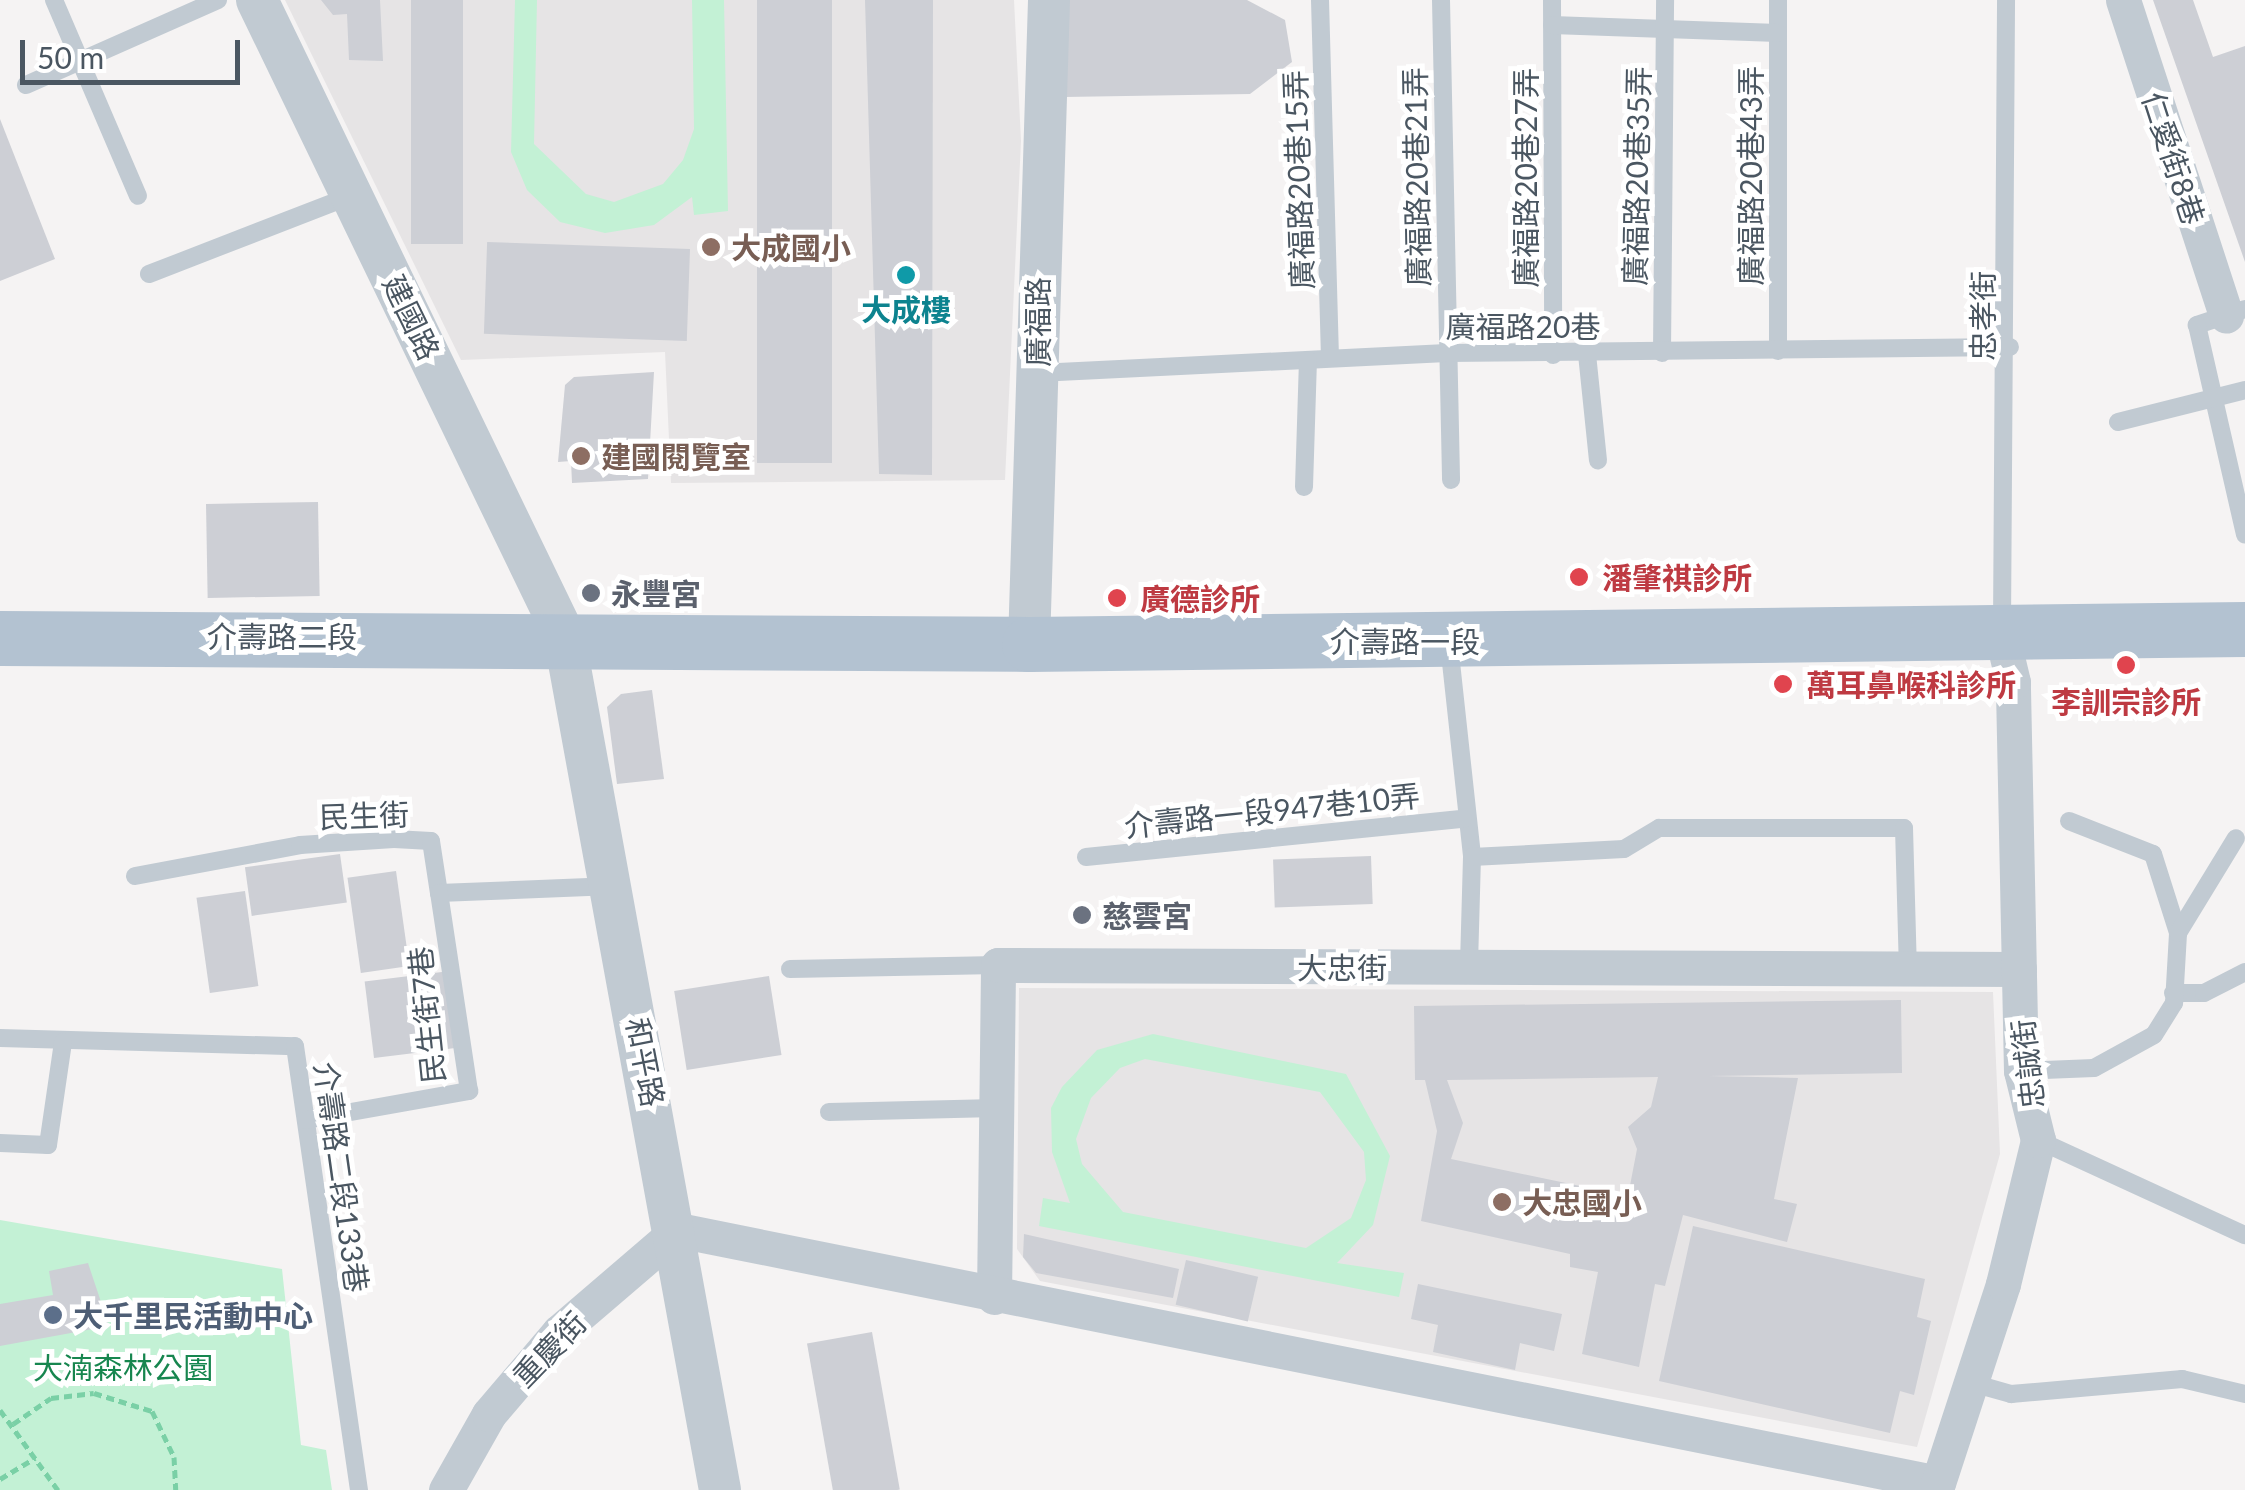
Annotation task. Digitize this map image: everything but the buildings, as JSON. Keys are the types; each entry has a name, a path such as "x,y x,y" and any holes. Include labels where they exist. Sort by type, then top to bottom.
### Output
{"main road":[{"name":"介壽路一段","path":"564,635 1028,644 2245,630"},
{"name":"介壽路二段","path":"0,638 564,635"}],"street":[{"name":"建國路","path":"257,0 564,635"},
{"name":"廣福路","path":"1028,644 1049,0"},
{"name":"仁愛街8巷","path":"2123,0 2222,317"},
{"name":"忠誠街","path":"994,1297 1938,1483 1972,1383 2038,1140 2021,1071 2013,682 2002,632"},
{"name":"和平路","path":"564,635 678,1230 720,1490"},
{"name":"大忠街","path":"998,965 2018,969"},
{"path":"678,1230 994,1297 998,965"},
{"name":"重慶街","path":"446,1490 489,1414 559,1332 678,1230"}],"lane":[{"path":"54,0 138,196"},
{"path":"26,85 218,0"},
{"name":"廣福路20巷15弄","path":"1320,0 1330,358"},
{"name":"廣福路20巷21弄","path":"1442,0 1446,353 1452,480"},
{"name":"廣福路20巷27弄","path":"1552,0 1553,355"},
{"name":"廣福路20巷35弄","path":"1662,353 1665,0"},
{"name":"廣福路20巷43弄","path":"1778,0 1778,351"},
{"name":"忠孝街","path":"2002,632 2010,347 2006,0"},
{"path":"1552,25 1778,33"},
{"path":"148,274 353,194"},
{"path":"2222,317 2216,396 2245,535"},
{"name":"廣福路20巷","path":"1037,373 1446,353 1553,355 2010,347"},
{"path":"1586,354 1598,460"},
{"path":"1304,487 1308,360"},
{"path":"2118,422 2245,390"},
{"path":"1449,642 1463,819 1472,857 1468,967"},
{"name":"介壽路一段947巷10弄","path":"1086,857 1463,819"},
{"path":"2021,1071 2094,1068 2126,1056 2154,1034 2174,993 2178,933 2153,854 2070,821"},
{"path":"1472,857 1624,849 1658,828 1904,828 1908,969"},
{"name":"民生街","path":"135,876 300,845 394,838 431,841 438,893"},
{"path":"2178,933 2236,838"},
{"path":"438,893 613,886"},
{"name":"民生街7巷","path":"306,1120 469,1090 438,893"},
{"path":"790,969 998,965"},
{"path":"2174,993 2204,993 2245,972"},
{"name":"介壽路二段133巷","path":"0,1038 296,1046 360,1490"},
{"path":"0,1143 48,1145 63,1042"},
{"path":"830,1112 996,1108"},
{"path":"2038,1140 2245,1235"},
{"path":"1972,1383 2011,1394 2182,1379 2245,1394"}],"path":[{"path":"13,1424 51,1398 94,1393 152,1411 174,1457 176,1490"},
{"path":"0,1410 58,1490"},
{"path":"0,1478 35,1458"}],"shaded area":[{"name":"大成國小","path":"285,0 1014,0 1021,141 1005,480 671,483 665,352 461,360"},
{"name":"大忠國小","path":"1019,988 1993,992 2000,1154 1917,1447 1040,1281 1017,1249"}],"green space":[{"path":"515,0 537,0 534,144 586,194 614,202 663,184 683,160 694,129 692,0 724,0 728,211 694,215 692,197 654,225 605,233 560,222 527,190 511,152"},
{"path":"1153,1034 1346,1074 1390,1156 1373,1225 1337,1263 1404,1273 1399,1297 1039,1226 1043,1198 1070,1203 1052,1152 1051,1108 1062,1087 1097,1050","holes":["1145,1059 1320,1092 1364,1152 1366,1180 1351,1218 1306,1248 1123,1212 1082,1164 1076,1139 1091,1098 1120,1068"]},
{"name":"大湳森林公園","path":"0,1220 282,1269 301,1445 326,1450 332,1490 0,1490"}],"place":[{"name":"大成國小","path":"711,247"},
{"name":"大成樓","path":"906,275"},
{"name":"建國閱覽室","path":"581,456"},
{"name":"潘肇祺診所","path":"1579,577"},
{"name":"永豐宮","path":"591,593"},
{"name":"廣德診所","path":"1117,598"},
{"name":"李訓宗診所","path":"2126,665"},
{"name":"萬耳鼻喉科診所","path":"1783,684"},
{"name":"慈雲宮","path":"1082,915"},
{"name":"大忠國小","path":"1502,1202"},
{"name":"大千里民活動中心","path":"53,1315"}]}
